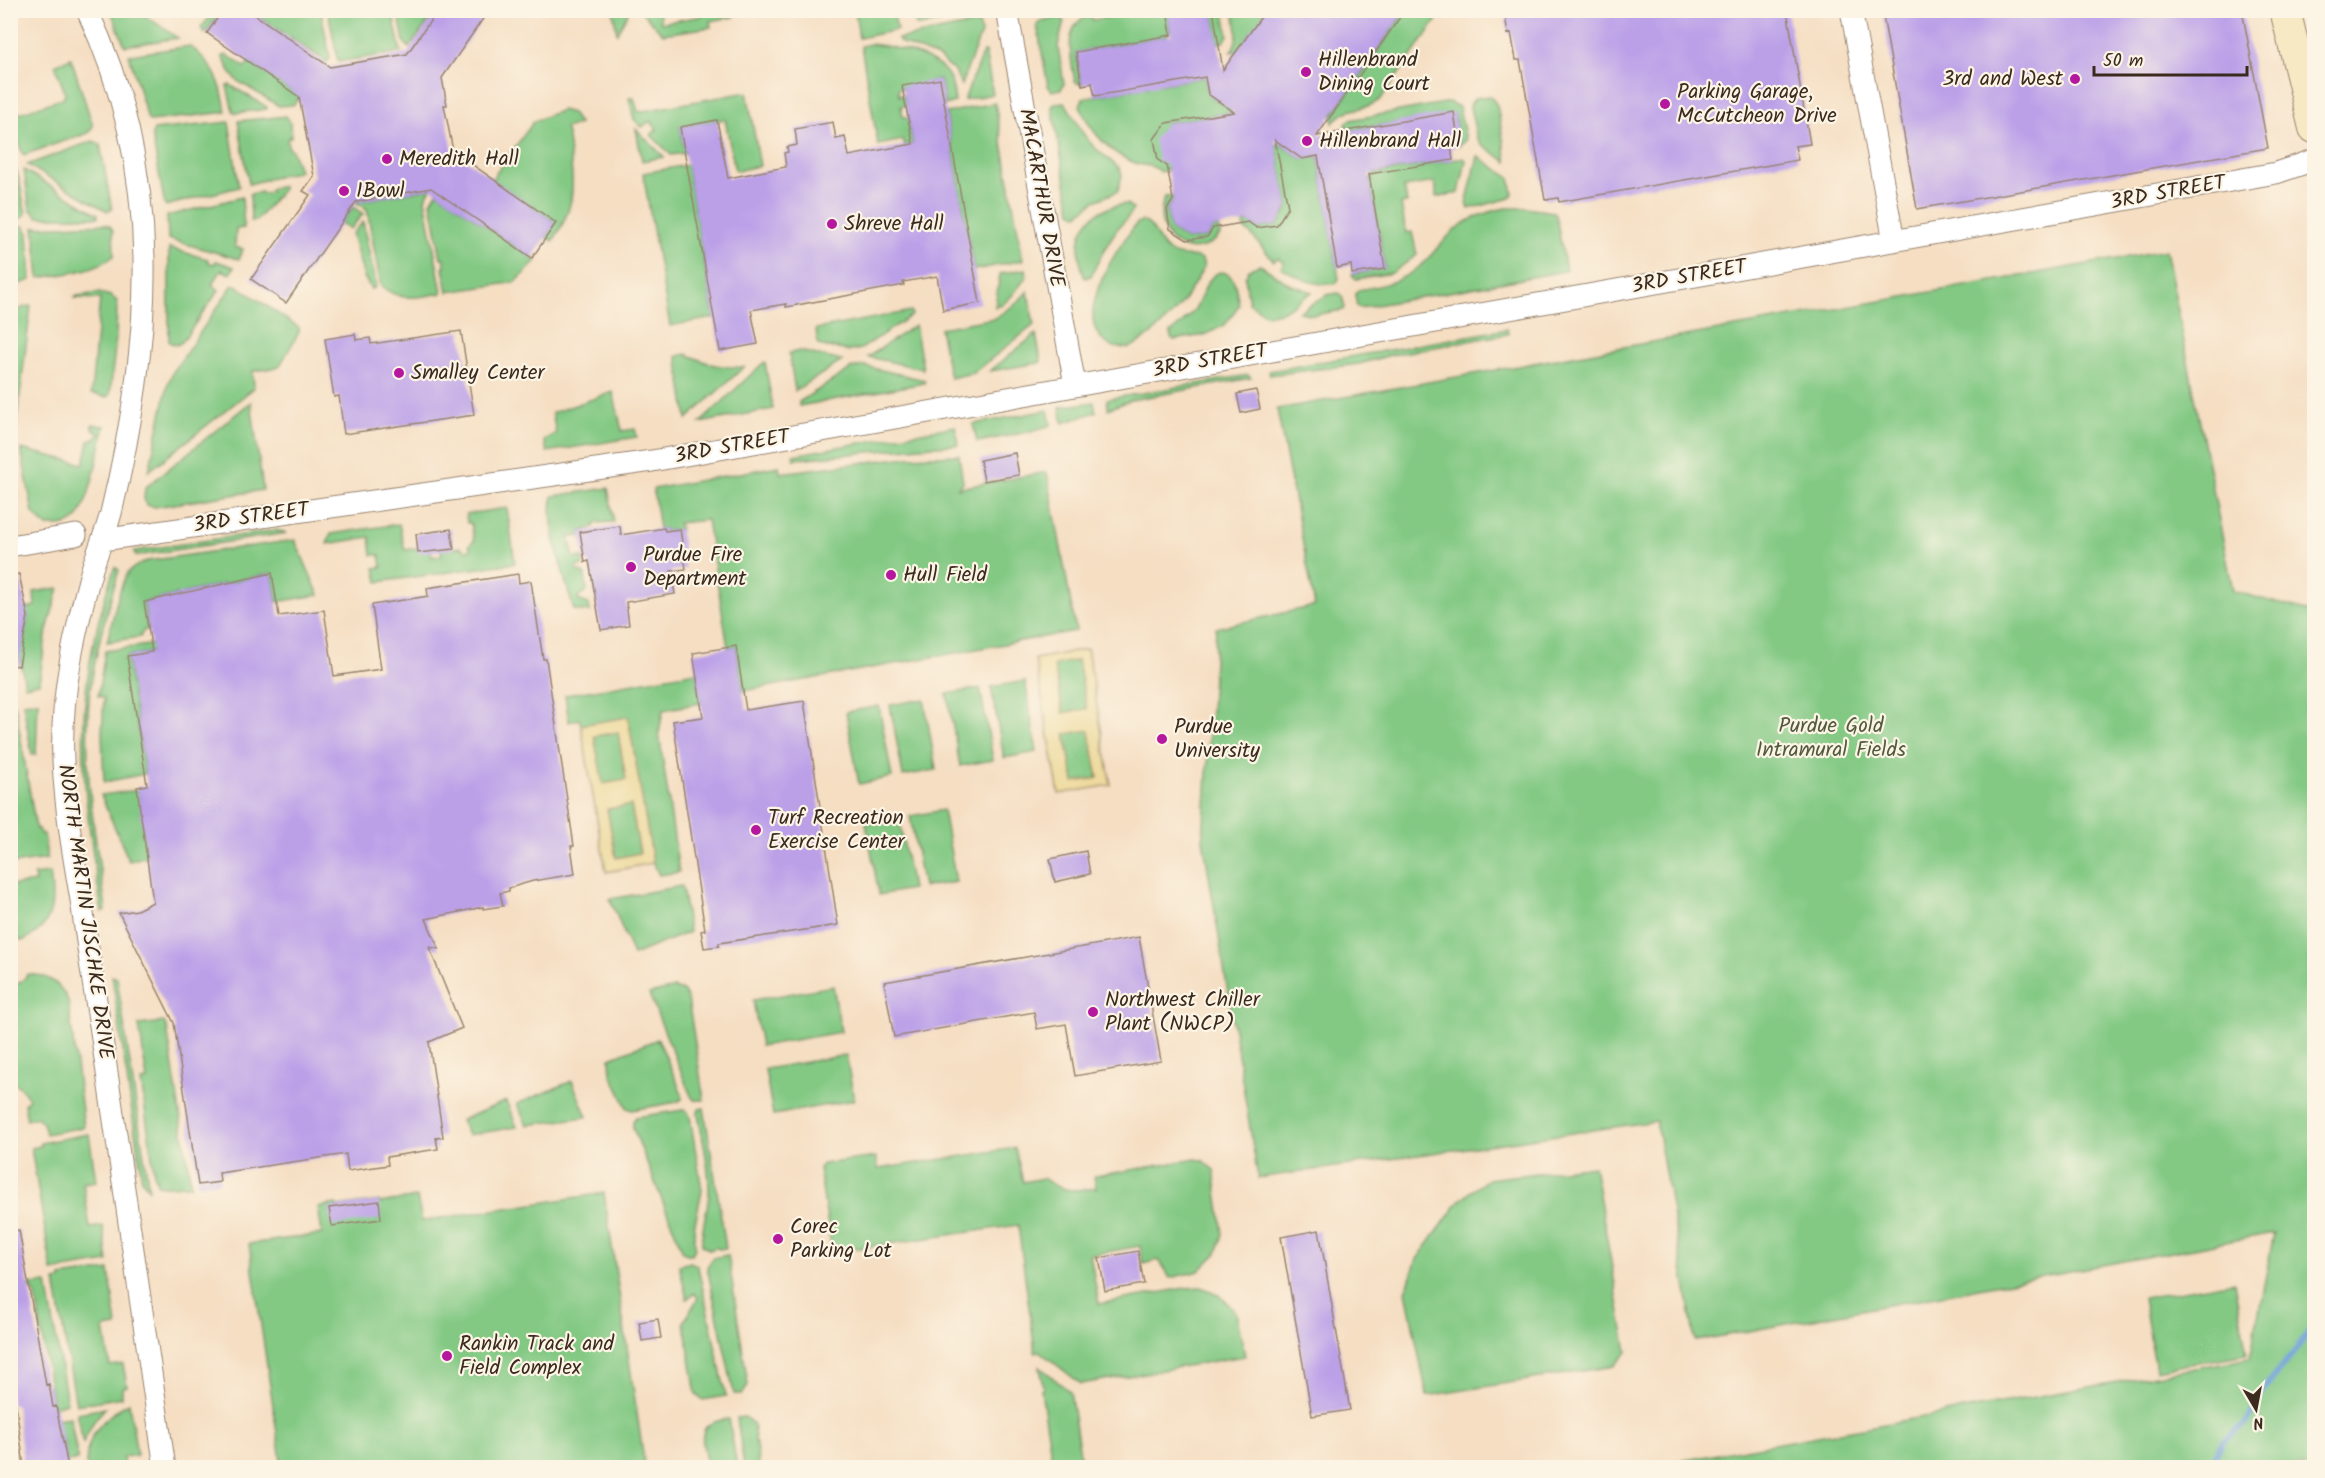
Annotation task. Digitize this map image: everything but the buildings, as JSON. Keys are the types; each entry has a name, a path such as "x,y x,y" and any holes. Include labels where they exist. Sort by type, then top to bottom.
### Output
{"street":[{"name":"NORTH MARTIN JISCHKE DRIVE","path":"87,10 111,65 130,129 145,235 146,279 140,364 125,454 110,517 78,621 71,657 63,725 63,759 75,861 165,1467"},
{"name":"MACARTHUR DRIVE","path":"1007,10 1075,385"},
{"path":"1851,10 1894,241"},
{"path":"2285,10 2314,128"},
{"name":"3RD STREET","path":"102,540 652,461 2276,173 2314,160"},
{"path":"10,546 76,535"}],"green space":[{"path":"923,10 977,11 978,14 916,25 915,22"},
{"path":"111,11 138,11 178,38 125,46"},
{"path":"214,11 221,11 205,34 201,28"},
{"path":"251,11 321,11 330,58 327,62"},
{"path":"328,11 392,11 401,52 338,62"},
{"path":"398,11 436,11 409,48 404,42"},
{"path":"613,11 629,11 617,33"},
{"path":"641,11 659,11 661,23 702,16 702,11 732,11 734,17 710,21 711,27 663,34"},
{"path":"855,11 893,11 897,30 859,38"},
{"path":"1131,11 1167,11 1170,30 1166,36 1076,52 1082,85 1075,82 1070,43 1075,26 1082,19 1091,15 1092,20 1131,13"},
{"path":"1213,11 1224,11 1228,35 1224,42 1218,43"},
{"path":"1233,11 1266,11 1237,51 1231,52 1237,37"},
{"path":"1405,11 1443,11 1381,99 1368,106 1344,113 1333,123 1332,116"},
{"path":"1060,17 1064,21 1058,46 1064,84 1061,89 1052,91 1048,86 1037,25 1040,21"},
{"path":"979,23 981,33 961,85 955,72 938,57 901,43 898,39"},
{"path":"870,44 901,49 923,57 942,68 950,78 955,102 945,105 940,79 898,89 899,96 904,95 906,105 901,106 903,117 908,117 913,144 905,146 903,140 878,145 861,46"},
{"path":"190,46 205,60 216,75 226,112 148,120 129,55"},
{"path":"983,52 985,52 993,94 964,100"},
{"path":"227,55 245,67 249,62 300,97 293,105 279,106 239,82 232,75 222,56"},
{"path":"71,58 93,126 88,133 23,155 11,116 64,98 65,93 55,65"},
{"path":"1205,77 1208,94 1231,110 1228,113 1166,123 1168,170 1161,172 1154,167 1139,164 1117,154 1095,132 1080,106 1083,98"},
{"path":"230,85 267,109 236,113 233,111 227,86"},
{"path":"747,92 760,166 735,171 725,119 680,127 685,153 671,155 651,135 657,129 650,121 642,127 634,119 629,98 634,98 638,112"},
{"path":"1490,96 1497,105 1507,162 1480,143 1477,138 1470,108 1471,103 1475,98"},
{"path":"1065,102 1084,135 1095,148 1119,168 1122,175 1118,191 1095,201 1077,215 1071,211 1052,107 1055,103"},
{"path":"1449,102 1459,107 1466,140 1459,146 1454,113 1345,131 1346,123 1350,120"},
{"path":"995,103 1023,260 974,270 946,113"},
{"path":"562,110 572,113 579,124 565,128 572,169 572,191 565,220 553,241 546,237 556,223 492,179 534,121"},
{"path":"286,116 290,122 291,137 287,139 289,148 292,150 299,171 249,184 238,121"},
{"path":"229,122 239,187 165,206 152,135 154,130"},
{"path":"636,129 664,157 642,161"},
{"path":"93,141 100,144 112,210 107,211 27,165"},
{"path":"1278,143 1302,159 1318,156 1339,279 1336,283 1315,283 1287,271 1281,267 1284,263 1278,258 1274,261 1245,230 1244,223 1248,222 1257,228 1277,225 1288,207 1276,147"},
{"path":"1478,156 1510,178 1513,194 1510,198 1469,209 1466,204"},
{"path":"1463,158 1466,160 1459,193 1437,197 1435,182 1404,187 1407,203 1401,204 1406,233 1412,232 1417,255 1392,273 1356,279 1352,275 1385,268 1370,180 1374,174"},
{"path":"687,165 714,318 670,326 643,173"},
{"path":"24,170 98,214 98,217 38,217 30,209"},
{"path":"11,171 17,171 26,214 22,218 11,218"},
{"path":"283,186 283,189 256,221 251,221 250,194 271,192 270,189"},
{"path":"431,188 425,199 442,293 410,297 396,295 381,286 367,209 356,202"},
{"path":"437,192 536,261 516,282 448,292 443,268 445,267 444,258 441,258 431,202"},
{"path":"1172,196 1173,200 1167,209 1170,229 1187,240 1207,237 1213,228 1218,227 1220,235 1209,244 1198,248 1186,248 1176,243 1168,235 1163,225 1161,212 1165,197"},
{"path":"242,197 244,228 236,229 235,247 243,249 239,259 168,239 167,216"},
{"path":"1127,204 1133,209 1132,212 1110,239 1091,276 1085,278 1079,249 1084,228 1096,214 1105,209"},
{"path":"353,207 363,214 350,229 341,223"},
{"path":"1506,208 1554,212 1566,271 1360,308 1357,306 1355,295 1358,290 1382,285 1405,276 1424,263 1461,225 1479,216"},
{"path":"1141,221 1149,225 1163,246 1170,252 1202,259 1204,267 1181,304 1160,327 1134,346 1117,348 1105,342 1096,330 1093,315 1095,299 1101,281 1119,248 1137,223"},
{"path":"363,222 376,287 371,289 364,277 352,234"},
{"path":"105,224 113,230 114,256 88,269 39,278 34,227"},
{"path":"24,226 28,233 31,280 11,287 11,227"},
{"path":"169,248 208,259 208,262 214,264 216,261 234,267 230,274 222,270 212,284 219,290 182,342 177,345 169,342"},
{"name":"Purdue Gold Intramural Fields","path":"2166,250 2233,591 2314,613 2314,1467 1680,1467 1679,1461 2250,1358 2274,1233 1695,1341 1656,1121 1258,1178 1203,839 1216,628 1315,606 1277,409"},
{"path":"1260,265 1289,284 1312,292 1284,311 1267,315 1249,303 1245,278 1249,269"},
{"path":"1026,269 1027,276 1013,294 1005,302 995,307 1000,274"},
{"path":"1221,272 1226,273 1233,280 1239,305 1225,325 1205,335 1174,340 1171,338 1171,332 1195,309 1208,282"},
{"path":"236,285 299,328 299,332 279,367 253,371 254,388 149,471 168,383 173,372 232,286"},
{"path":"1028,291 1034,325 973,373 950,378 940,328 995,318 1017,303"},
{"path":"99,293 111,296 117,301 116,337 108,397 91,394 100,299 75,298"},
{"path":"1338,293 1342,296 1345,308 1343,310 1314,315 1299,312 1327,295"},
{"path":"31,306 15,435 10,421 11,315 24,307"},
{"path":"911,311 912,315 861,349 849,351 818,345 816,329"},
{"path":"915,325 923,369 868,357"},
{"path":"1507,329 1508,334 1391,355 1359,364 1270,375 1269,371"},
{"path":"1036,334 1041,361 1039,363 990,371"},
{"path":"800,351 842,361 795,391 789,353"},
{"path":"686,354 714,365 744,367 687,419 677,356"},
{"path":"765,362 773,409 700,423 762,364"},
{"path":"864,366 925,380 924,383 799,406 799,402 852,368"},
{"path":"1248,375 1251,378 1131,400 1108,409 1107,399"},
{"path":"613,392 622,431 635,429 637,437 547,452 544,440 556,433 552,413"},
{"path":"251,402 263,490 155,507 147,505 144,499 145,488"},
{"path":"1094,402 1096,412 1063,423 1060,407"},
{"path":"1048,410 1051,425 1033,431 977,442 973,424"},
{"path":"92,425 105,426 85,504 80,514 71,523 46,526 33,513 21,449 84,464 89,441 97,438 99,434 92,428"},
{"path":"955,426 958,445 794,459 793,455"},
{"name":"Hull Field","path":"959,455 963,483 958,488 1047,472 1076,631 743,691 736,646 728,647 707,520 678,523 680,529 665,531 664,528 659,529 653,489 779,466 780,473 908,457"},
{"path":"608,488 614,522 596,523 594,527 580,532 581,536 569,537 574,558 582,557 583,565 577,567 577,570 585,575 587,591 579,596 578,600 589,604 590,612 574,610 554,537 551,508 553,496"},
{"path":"507,508 515,563 378,582 375,568 382,567 380,555 372,555 370,537 327,544 331,534 399,524 405,550 418,548 431,551 432,557 442,555 441,550 461,547 467,551 471,548 469,545 474,541 471,523 467,523 466,514"},
{"path":"276,530 287,533 136,556 134,551"},
{"path":"295,540 319,595 277,602 272,573 144,602 148,630 144,630 140,637 107,642 124,580 136,566 147,561"},
{"path":"115,567 119,570 105,618 89,699 89,778 106,908 102,912 86,801 84,730 91,658 99,620"},
{"path":"59,588 47,630 39,683 25,686 20,657 28,616 25,609 35,606 34,592"},
{"path":"162,643 163,650 127,656 145,774 104,782 102,733 104,698 98,696 105,651"},
{"path":"1078,660 1087,709 1063,713 1054,664"},
{"path":"696,672 701,703 663,710 659,733 679,872 659,875 653,863 628,717 581,725 579,719 569,722 565,695"},
{"path":"1025,681 1037,752 1004,758 991,687"},
{"path":"980,688 993,760 960,766 947,694"},
{"path":"924,699 936,770 903,776 890,705"},
{"path":"38,701 36,754 32,755 23,703"},
{"path":"15,705 36,829 39,829 40,834 44,834 47,859 11,864 10,706"},
{"path":"879,706 892,777 859,784 846,712"},
{"path":"1089,729 1098,778 1074,782 1065,734"},
{"path":"618,732 626,780 602,784 594,736"},
{"path":"138,790 147,856 129,861 101,795"},
{"path":"631,805 640,854 616,858 607,809"},
{"path":"943,810 956,882 923,887 910,816"},
{"path":"899,818 912,889 879,895 866,823"},
{"path":"50,873 52,905 50,913 41,929 22,941 11,934 11,886 35,882 34,875"},
{"path":"682,886 689,932 633,955 610,899"},
{"path":"28,974 47,978 57,984 68,1001 84,1127 46,1134 43,1123 37,1117 27,1120 24,1104 29,1099 11,1080 11,988"},
{"path":"112,976 117,978 149,1190 142,1180"},
{"path":"833,986 841,1032 761,1046 753,1000"},
{"path":"674,988 683,991 688,999 704,1100 694,1100 691,1096 649,994"},
{"path":"164,1022 167,1028 191,1185 162,1186 158,1185 155,1179 141,1081 147,1080 139,1025"},
{"path":"658,1039 682,1094 682,1099 677,1102 632,1110 627,1108 611,1074 610,1058"},
{"path":"846,1055 854,1100 773,1115 765,1069"},
{"path":"572,1081 587,1117 527,1125 517,1104"},
{"path":"506,1101 517,1127 468,1135 461,1120"},
{"path":"704,1108 726,1248 718,1249 717,1247 710,1250 702,1245 709,1193 707,1163 698,1113 699,1109"},
{"path":"687,1111 690,1117 702,1190 694,1228 695,1248 692,1254 683,1252 633,1128 633,1121 636,1117"},
{"path":"89,1134 96,1181 83,1183 90,1228 103,1226 108,1262 52,1271 31,1148 41,1146 40,1143"},
{"path":"1015,1148 1023,1182 1043,1178 1056,1186 1068,1189 1096,1188 1094,1176 1196,1159 1204,1161 1214,1170 1223,1234 1217,1253 1199,1271 1170,1278 1159,1260 1143,1264 1140,1246 1090,1255 1099,1304 1185,1288 1201,1287 1218,1294 1236,1312 1245,1356 1081,1384 1039,1351 1035,1352 1018,1225 832,1252 819,1168 823,1164 876,1157 878,1169"},
{"path":"1594,1166 1627,1352 1614,1366 1427,1396 1406,1291 1417,1259 1460,1200 1488,1179"},
{"name":"Rankin Track and Field Complex","path":"604,1193 645,1467 282,1467 249,1244 322,1234 318,1207 336,1204 337,1207 417,1197 422,1221"},
{"path":"728,1255 748,1385 742,1394 734,1394 707,1267 713,1258"},
{"path":"691,1262 698,1267 726,1396 703,1400 696,1394 684,1322 698,1298 694,1293 687,1299 679,1265"},
{"path":"109,1270 117,1326 104,1328 110,1366 123,1364 127,1386 122,1388 122,1397 76,1405 55,1281 61,1280 61,1277"},
{"path":"2234,1282 2247,1354 2156,1370 2143,1298"},
{"path":"47,1283 67,1403 53,1407 36,1296 30,1285"},
{"path":"1040,1367 1070,1392 1082,1467 1053,1467 1041,1390 1043,1388"},
{"path":"129,1403 137,1455 123,1457 124,1467 87,1467 88,1447 97,1429 111,1414"},
{"path":"105,1408 94,1421 83,1443 77,1413"},
{"path":"70,1417 78,1460 67,1462 63,1439 59,1440 56,1419"},
{"path":"745,1417 753,1424 759,1467 744,1467 737,1418"},
{"path":"729,1419 737,1467 707,1467 703,1441 705,1429 710,1424"}],"sand":[{"path":"1087,649 1111,785 1059,794 1035,659","holes":["1078,660 1087,709 1063,713 1054,665","1089,730 1098,778 1074,782 1065,734"]},
{"path":"628,717 653,863 606,872 581,725","holes":["618,732 626,780 603,784 594,736","631,805 640,853 616,858 607,809"]}],"waterway":[{"path":"2210,1468 2222,1442 2248,1421 2263,1390 2303,1341 2314,1321"}],"place":[{"name":"Hillenbrand Dining Court","path":"1306,72"},
{"name":"3rd and West","path":"2075,79"},
{"name":"Parking Garage, McCutcheon Drive","path":"1665,104"},
{"name":"Hillenbrand Hall","path":"1307,141"},
{"name":"Meredith Hall","path":"387,159"},
{"name":"1Bowl","path":"344,191"},
{"name":"Shreve Hall","path":"832,224"},
{"name":"Smalley Center","path":"399,373"},
{"name":"Purdue Fire Department","path":"631,567"},
{"name":"Hull Field","path":"891,575"},
{"name":"Purdue University","path":"1162,739"},
{"name":"Turf Recreation Exercise Center","path":"756,830"},
{"name":"Northwest Chiller Plant (NWCP)","path":"1093,1012"},
{"name":"Corec Parking Lot","path":"778,1239"},
{"name":"Rankin Track and Field Complex","path":"447,1356"}]}
